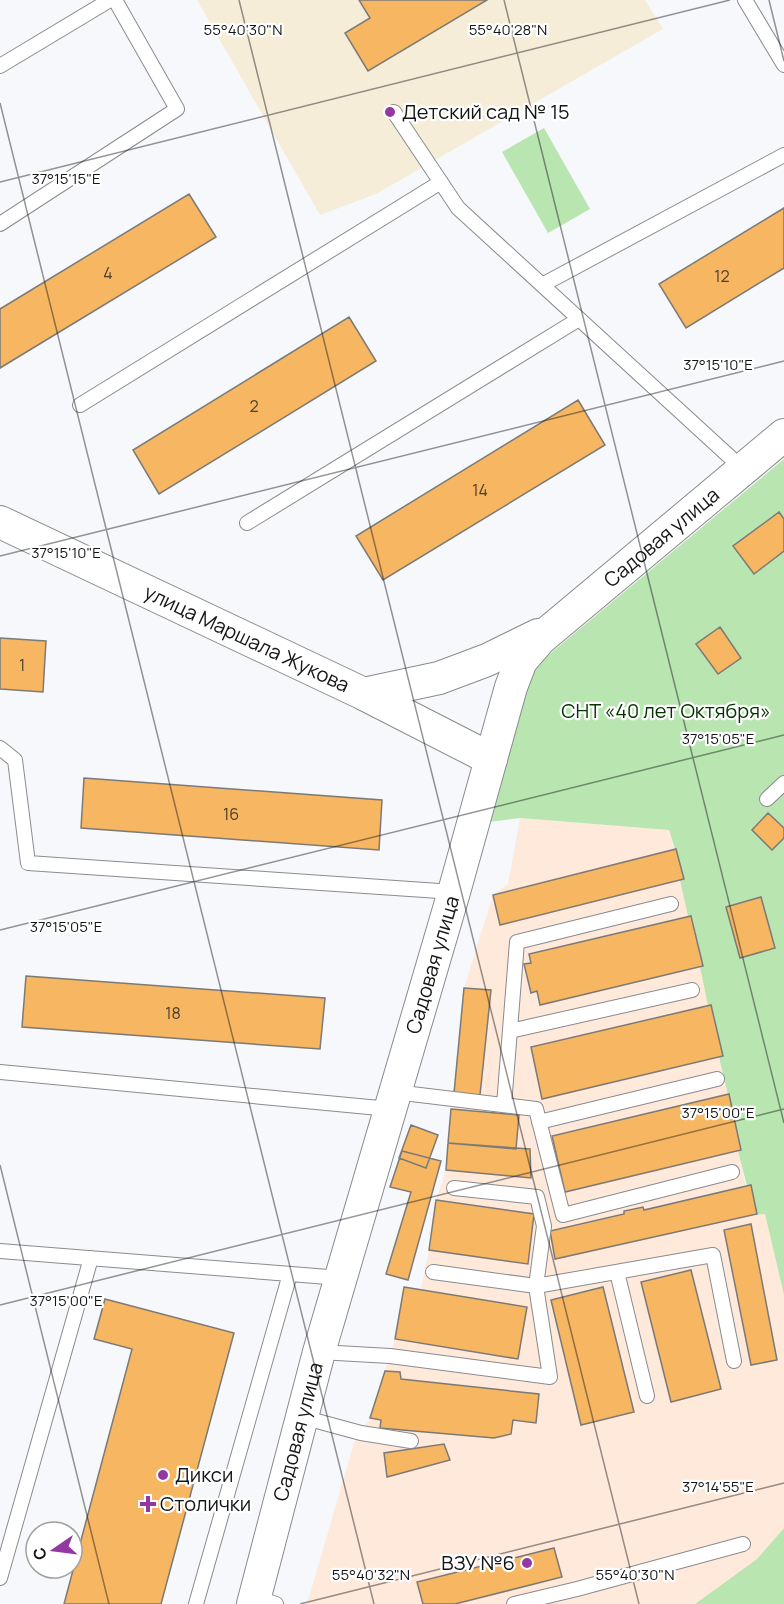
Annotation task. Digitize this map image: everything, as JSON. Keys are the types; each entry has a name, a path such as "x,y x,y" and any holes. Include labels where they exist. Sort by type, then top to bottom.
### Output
{"street":[{"name":"Садовая улица","path":"261,1602 302,1417 319,1352 454,892 511,687 521,661 540,639 784,435"},
{"name":"улица Маршала Жукова","path":"0,522 364,694 491,759"},
{"path":"364,694 439,678 487,660 557,625"}],"lane":[{"path":"0,66 110,0"},
{"path":"0,224 177,109 115,0"},
{"path":"745,0 784,65"},
{"path":"394,112 458,208 743,469"},
{"path":"542,285 784,155"},
{"path":"80,405 441,182"},
{"path":"247,523 579,319"},
{"path":"0,748 15,760 28,863 454,892"},
{"path":"767,799 784,783"},
{"path":"504,1105 517,942 671,904"},
{"path":"510,1032 692,990"},
{"path":"0,1072 393,1101 504,1105 536,1109 562,1215 732,1172"},
{"path":"540,1122 717,1079"},
{"path":"319,1352 390,1356 550,1377 536,1286 544,1226 537,1197 454,1188"},
{"path":"0,1251 340,1278"},
{"path":"433,1272 536,1286 713,1255 734,1361"},
{"path":"0,1578 91,1258"},
{"path":"617,1272 647,1396"},
{"path":"196,1604 290,1274"},
{"path":"302,1417 361,1433 411,1441"},
{"path":"514,1604 743,1544"}],"shaded area":[{"name":"Детский сад № 15","path":"197,0 645,0 663,29 376,194 320,215"},
{"path":"520,818 669,830 684,879 688,916 691,916 703,966 700,967 708,1005 711,1005 719,1057 741,1150 738,1151 746,1186 751,1185 757,1214 765,1214 784,1295 784,1528 757,1559 695,1604 307,1604 354,1443 370,1418 395,1339 404,1287 421,1289 436,1200 446,1170 464,988 493,895 508,884"}],"green space":[{"path":"544,128 590,209 548,233 502,152"},
{"name":"СНТ «40 лет Октября»","path":"784,459 784,1295 765,1214 754,1215 757,1214 751,1186 747,1186 738,1151 741,1149 719,1057 711,1005 708,1006 700,967 703,966 692,916 688,916 680,880 684,878 669,830 520,818 489,822 534,667"},
{"path":"784,1528 784,1604 695,1604 757,1559"}],"building":[{"path":"359,0 487,0 368,71 345,33 370,18"},
{"path":"189,194 216,237 0,368 0,309"},
{"path":"784,208 784,268 686,328 659,284"},
{"path":"349,317 376,361 159,494 133,450"},
{"path":"578,400 605,445 383,580 356,536"},
{"path":"779,512 784,519 784,551 754,574 733,546"},
{"path":"720,627 741,658 718,674 696,644"},
{"path":"0,638 46,641 43,692 0,689"},
{"path":"84,778 382,800 379,850 81,828"},
{"path":"768,813 784,828 784,838 772,850 752,830"},
{"path":"676,849 684,879 500,925 493,895"},
{"path":"761,897 775,948 740,958 726,907"},
{"path":"691,916 703,966 540,1005 537,991 531,993 524,964 531,963 529,954"},
{"path":"26,976 325,998 320,1049 22,1027"},
{"path":"464,988 491,990 480,1095 454,1093"},
{"path":"711,1005 723,1056 542,1099 531,1047"},
{"path":"729,1094 741,1150 565,1192 552,1136"},
{"path":"451,1109 519,1115 516,1149 448,1143"},
{"path":"411,1125 438,1135 426,1168 399,1158"},
{"path":"448,1143 530,1149 531,1178 446,1170"},
{"path":"402,1151 441,1161 408,1280 386,1274 411,1192 390,1187"},
{"path":"751,1185 757,1214 555,1259 550,1231 624,1214 624,1211 643,1207 644,1210"},
{"path":"436,1200 534,1214 528,1264 429,1250"},
{"path":"751,1224 777,1360 751,1365 724,1230"},
{"path":"691,1270 721,1389 671,1402 641,1282"},
{"path":"404,1287 527,1307 518,1359 395,1339"},
{"path":"603,1287 634,1412 581,1425 551,1300"},
{"path":"105,1299 234,1333 161,1604 64,1604 70,1580 84,1580 84,1529 132,1349 94,1339"},
{"path":"385,1371 400,1372 401,1379 539,1394 536,1423 513,1420 511,1434 494,1438 380,1428 381,1420 370,1418"},
{"path":"444,1444 450,1460 387,1477 384,1453"},
{"name":"ВЗУ №6","path":"554,1548 562,1577 455,1604 423,1604 417,1582"}],"place":[{"name":"Детский сад № 15","path":"390,112"},
{"name":"Дикси","path":"163,1475"},
{"name":"Столички","path":"148,1504"},
{"name":"ВЗУ №6","path":"527,1563"}]}
